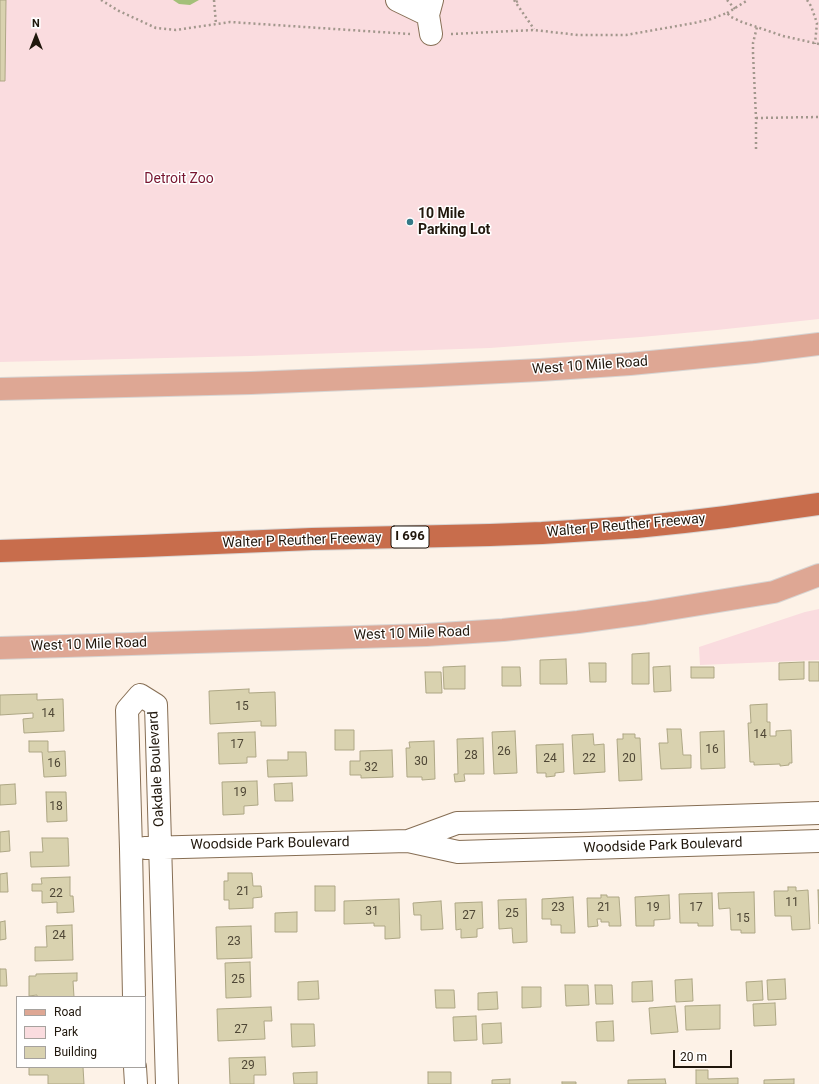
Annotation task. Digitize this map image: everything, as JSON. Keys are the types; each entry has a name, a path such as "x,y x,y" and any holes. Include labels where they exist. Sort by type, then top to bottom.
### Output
{"highway":[{"name":"Walter P Reuther Freeway","path":"0,551 312,539 490,536 636,527 754,514 819,504"}],"main road":[{"name":"West 10 Mile Road","path":"0,389 251,383 540,370 630,364 819,344"},
{"name":"West 10 Mile Road","path":"0,648 426,635 504,630 645,613 774,592 819,575"}],"street":[{"path":"397,0 430,16"},
{"name":"Oakdale Boulevard","path":"134,996 127,710 140,695 156,705 167,1084"},
{"name":"Woodside Park Boulevard","path":"408,841 457,823 576,821 819,813"},
{"name":"Woodside Park Boulevard","path":"748,815 750,843"},
{"name":"Woodside Park Boulevard","path":"576,821 576,849"},
{"name":"Woodside Park Boulevard","path":"131,849 408,841 458,852 819,841"},
{"path":"135,1068 136,1084"}],"path":[{"path":"100,0 119,11 156,28 176,30 230,22 405,34 430,16 467,34 534,30 578,35 626,35 694,23 727,13 748,0"},
{"path":"214,0 216,24"},
{"path":"520,0 515,1 534,30"},
{"path":"727,0 735,9"},
{"path":"807,0 811,6 817,23 815,44"},
{"path":"727,13 737,20 783,36 819,44"},
{"path":"756,149 753,43 757,27"},
{"path":"756,118 819,117"}],"green space":[{"name":"Detroit Zoo","path":"0,0 819,0 819,319 641,337 490,348 0,362"},
{"path":"819,609 819,660 700,665 699,647 805,612"}],"shaded area":[{"path":"173,0 199,0 190,5 179,4"}],"building":[{"path":"0,0 6,0 5,81 0,81"},
{"path":"649,653 649,684 632,684 632,654"},
{"path":"566,659 567,684 540,684 540,660"},
{"path":"804,662 804,679 779,680 779,663"},
{"path":"809,662 819,662 819,681 809,681"},
{"path":"589,663 606,663 606,682 590,682"},
{"path":"465,666 465,689 444,689 443,667"},
{"path":"670,666 671,691 654,692 653,667"},
{"path":"502,667 520,667 521,686 502,686"},
{"path":"691,667 714,667 714,678 691,678"},
{"path":"425,672 441,672 442,693 426,693"},
{"path":"249,689 249,693 275,692 276,726 261,726 261,721 210,724 209,691"},
{"path":"37,694 37,700 63,699 64,731 24,733 23,719 33,718 33,713 0,715 0,695"},
{"path":"767,704 767,722 770,722 770,736 776,736 776,731 791,730 792,763 789,763 789,765 754,765 754,762 750,762 748,723 751,723 750,705"},
{"path":"667,729 681,729 683,755 691,755 691,768 661,769 659,743 668,743"},
{"path":"335,730 354,730 354,750 335,750"},
{"path":"515,731 517,773 494,774 492,732"},
{"path":"724,731 725,768 701,769 700,732"},
{"path":"255,732 256,757 247,757 247,763 219,764 218,733"},
{"path":"593,734 594,745 604,744 605,772 574,774 572,735"},
{"path":"623,734 635,734 635,738 640,738 642,780 619,781 617,739 623,739"},
{"path":"483,738 484,774 464,774 465,781 455,782 454,774 458,774 457,739"},
{"path":"29,741 48,741 48,752 65,751 66,776 44,777 42,752 29,752"},
{"path":"434,741 435,779 422,780 422,777 407,777 406,748 410,748 409,742"},
{"path":"563,744 564,772 555,773 555,776 546,777 546,773 537,773 536,745"},
{"path":"392,750 393,777 361,778 361,775 350,775 350,761 360,761 360,751"},
{"path":"288,752 306,752 307,776 268,777 267,760 288,760"},
{"path":"257,781 258,805 244,806 244,814 223,815 222,782"},
{"path":"292,783 293,801 275,801 274,784"},
{"path":"15,784 16,804 0,805 0,785"},
{"path":"46,792 66,792 67,821 47,822"},
{"path":"9,831 10,851 0,852 0,832"},
{"path":"42,838 68,838 69,866 31,867 30,852 43,852"},
{"path":"7,873 8,892 0,892 0,874"},
{"path":"228,873 252,873 253,886 261,886 262,897 253,898 253,908 229,909 229,900 224,900 224,881 228,881"},
{"path":"70,877 70,896 73,896 74,912 57,913 57,902 42,903 42,891 32,891 32,884 42,884 41,878"},
{"path":"315,886 335,886 335,911 315,911"},
{"path":"788,887 796,887 796,891 808,890 810,929 792,930 791,916 775,916 774,891 788,891"},
{"path":"818,890 819,890 819,924"},
{"path":"754,892 755,933 741,933 741,930 731,930 730,908 719,909 718,893"},
{"path":"712,893 713,926 698,926 698,923 680,923 679,894"},
{"path":"601,895 607,895 607,897 619,897 621,926 609,926 609,922 601,922 601,919 597,919 598,926 588,927 587,898 601,898"},
{"path":"669,895 670,919 654,920 654,926 636,926 635,897"},
{"path":"573,897 575,933 561,933 561,925 551,925 551,919 542,919 542,899"},
{"path":"399,899 400,938 385,939 385,926 374,926 374,923 344,924 344,901"},
{"path":"526,899 527,942 513,943 512,928 499,929 498,900"},
{"path":"441,901 443,929 421,930 421,915 414,915 413,903"},
{"path":"482,902 483,928 477,929 477,937 461,938 461,929 456,930 455,903"},
{"path":"297,912 297,932 275,932 275,913"},
{"path":"5,921 6,939 0,940 0,922"},
{"path":"72,925 73,960 35,961 35,947 47,947 46,926"},
{"path":"251,926 252,958 217,959 216,927"},
{"path":"250,962 251,997 226,998 225,963"},
{"path":"0,969 6,969 7,986 0,986"},
{"path":"77,973 77,981 73,981 74,996 29,996 29,976 36,976 36,974"},
{"path":"692,979 693,1001 676,1002 675,980"},
{"path":"785,979 786,999 768,1000 767,980"},
{"path":"318,981 319,999 298,1000 298,982"},
{"path":"652,981 653,1001 632,1002 632,982"},
{"path":"762,981 763,1000 747,1001 746,982"},
{"path":"565,985 588,985 589,1005 566,1006"},
{"path":"595,985 612,985 613,1004 596,1004"},
{"path":"522,987 541,987 541,1007 522,1008"},
{"path":"435,990 454,990 455,1008 436,1008"},
{"path":"497,992 498,1009 478,1010 478,993"},
{"path":"775,1003 776,1025 754,1026 753,1004"},
{"path":"720,1005 720,1029 686,1030 685,1006"},
{"path":"675,1006 678,1032 651,1034 649,1008"},
{"path":"271,1007 272,1021 264,1021 265,1039 218,1041 217,1009"},
{"path":"476,1016 477,1040 454,1041 453,1017"},
{"path":"613,1021 614,1041 597,1041 596,1022"},
{"path":"501,1023 502,1043 483,1044 482,1024"},
{"path":"291,1024 314,1024 315,1046 292,1047"},
{"path":"265,1057 266,1075 254,1075 254,1084 230,1084 229,1058"},
{"path":"29,1068 83,1068 84,1084 48,1084 48,1075 29,1075"},
{"path":"696,1070 708,1070 708,1079 738,1078 738,1084 696,1084"},
{"path":"317,1072 317,1084 294,1084 293,1073"},
{"path":"428,1072 451,1072 451,1084 428,1084"},
{"path":"510,1079 510,1084 492,1084 492,1080"},
{"path":"665,1079 666,1084 628,1084 628,1080"},
{"path":"794,1079 794,1084 764,1084 764,1080"},
{"path":"562,1082 576,1082 576,1084 562,1084"}],"place":[{"name":"10 Mile Parking Lot","path":"410,222"}]}
